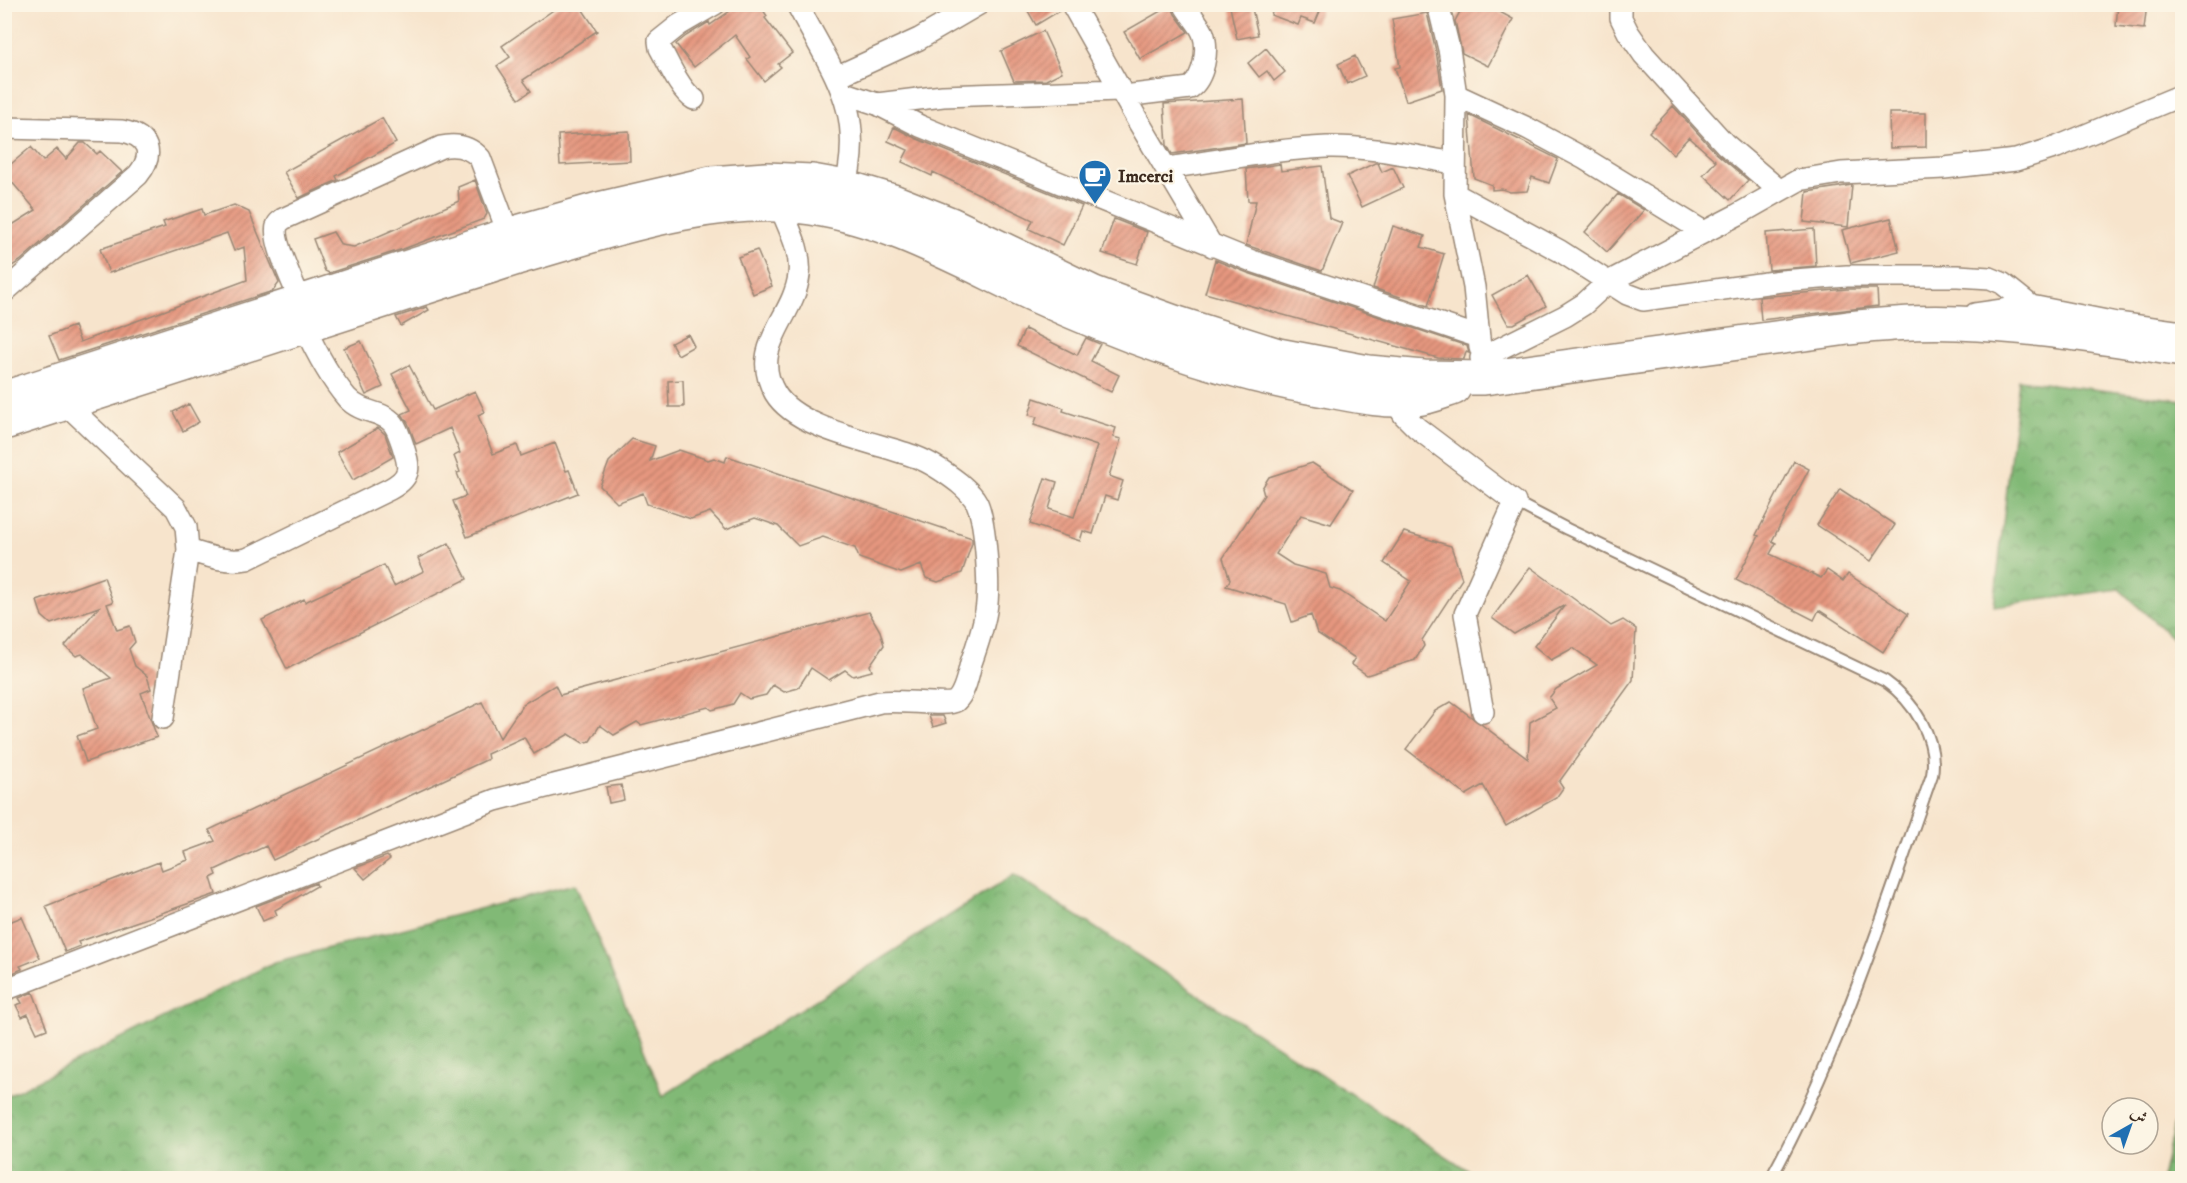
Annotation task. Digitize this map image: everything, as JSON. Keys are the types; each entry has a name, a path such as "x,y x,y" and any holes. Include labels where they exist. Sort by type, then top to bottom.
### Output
{"main road":[{"path":"4,398 303,314 513,246 598,209 711,183 766,179 812,181 884,226 940,249 1084,317 1217,366 1271,381 1362,398 1419,399 1481,358"},
{"path":"513,246 599,234 684,214 735,206 807,207 842,200 893,201 951,224 1094,293 1226,340 1278,355 1368,372 1424,377 1481,358 1848,327 1927,323 2016,327 2182,350"},
{"path":"4,423 65,403 303,314"}],"street":[{"path":"694,99 688,96 683,88 660,48 659,41 679,25 715,4"},
{"path":"797,4 840,85 851,120 853,134 842,200"},
{"path":"840,85 979,4"},
{"path":"1072,4 1212,246"},
{"path":"877,104 943,96 1122,93 1190,88 1197,82 1203,66 1204,36 1184,4"},
{"path":"1437,4 1449,49 1456,95 1455,194 1474,287 1481,358"},
{"path":"1621,4 1621,18 1644,55 1725,144 1779,190"},
{"path":"840,85 920,126 1212,246 1294,276 1481,358"},
{"path":"1456,95 1527,128 1585,159 1704,232"},
{"path":"1481,358 1565,316 1584,304 1608,282 1799,180 1816,176 1944,168 2016,160 2068,142 2182,95"},
{"path":"4,128 135,133 144,140 148,152 146,166 138,175 4,292"},
{"path":"188,550 235,562 247,559 390,489 407,473 408,461 393,423 384,417 362,410 347,398 316,353 281,252 276,234 278,223 441,147 458,146 476,153 480,158 513,246"},
{"path":"1166,168 1328,147 1378,150 1455,163"},
{"path":"1455,194 1560,251 1627,294 1643,300 1781,280 1847,276 1958,276 1990,278 2002,282 2031,306"},
{"path":"4,990 495,800 880,702 907,700 945,705 958,699 964,687 979,637 988,598 981,521 977,504 968,490 930,464 808,421 789,409 777,396 768,377 766,355 797,288 800,268 798,253 780,206"},
{"path":"1927,323 1959,319 1987,311 2031,306 2117,323 2182,332"},
{"path":"1395,400 1404,415 1417,429 1515,502 1465,614 1483,712"},
{"path":"65,403 176,508 186,527 188,550 163,718"}],"lane":[{"path":"1515,502 1641,565 1885,681 1908,701 1927,734 1933,757 1932,775 1835,1042 1771,1179"}],"green space":[{"path":"2019,380 2182,400 2182,647 2119,589 1994,606"},
{"path":"1014,875 1480,1178 5,1178 5,1097 275,962 575,884 663,1096"},
{"path":"2182,1089 2182,1178 2162,1178"}],"building":[{"path":"562,4 579,4 597,31 523,80 531,91 519,99 497,66 510,57 502,46"},
{"path":"740,4 759,4 767,16 765,18 792,53 778,64 781,67 764,81 747,59 750,57 735,35 694,67 676,44 709,22 710,25"},
{"path":"1024,4 1059,4 1061,10 1036,25"},
{"path":"1251,4 1258,35 1237,39 1230,7"},
{"path":"1270,4 1323,4 1315,23 1301,18 1298,25 1271,15 1274,7"},
{"path":"1464,4 1485,4 1513,19 1488,66 1462,53 1455,21"},
{"path":"2118,4 2147,4 2144,29 2116,26"},
{"path":"1171,5 1188,32 1140,59 1124,32"},
{"path":"1427,13 1442,89 1406,101 1395,68 1400,67 1392,19"},
{"path":"1043,31 1062,72 1046,80 1014,81 1001,51"},
{"path":"1266,48 1285,72 1274,81 1267,71 1259,77 1248,63"},
{"path":"1355,56 1365,76 1347,84 1338,64"},
{"path":"1243,99 1246,143 1172,154 1167,145 1164,104"},
{"path":"1673,106 1716,153 1748,180 1730,200 1703,175 1716,161 1689,137 1673,154 1649,132"},
{"path":"1889,113 1926,113 1926,147 1890,148"},
{"path":"1469,115 1558,159 1549,183 1532,177 1527,191 1510,192 1502,189 1492,190 1492,185 1474,178"},
{"path":"382,118 396,143 336,176 338,180 299,198 284,172"},
{"path":"894,127 915,138 1082,206 1063,245 1029,229 1033,220 933,172 932,176 902,162 908,150 888,141"},
{"path":"629,131 630,161 560,165 558,135"},
{"path":"80,143 85,143 97,154 100,151 122,172 9,268 4,260 4,234 11,230 9,227 36,210 4,173 4,170 31,147 43,161 57,149 66,159"},
{"path":"1378,163 1382,172 1393,167 1403,188 1362,207 1347,176"},
{"path":"1280,164 1281,171 1322,166 1329,218 1342,223 1322,271 1246,245 1256,201 1248,201 1246,169"},
{"path":"475,180 487,214 484,219 403,249 329,273 325,271 313,239 333,232 341,245 354,247 459,201 458,187"},
{"path":"1852,185 1848,227 1804,222 1807,192"},
{"path":"1618,194 1644,210 1607,252 1585,232"},
{"path":"234,205 249,212 279,283 273,291 59,360 49,336 74,326 80,342 247,280 244,247 234,251 227,233 109,273 100,249 165,227 163,222 202,209 204,215"},
{"path":"1891,218 1899,251 1851,263 1842,230"},
{"path":"1114,219 1147,232 1137,264 1102,253"},
{"path":"1393,226 1425,236 1421,247 1444,254 1428,306 1373,288"},
{"path":"1814,229 1816,266 1769,270 1766,233"},
{"path":"757,250 772,286 753,294 738,257"},
{"path":"1215,260 1467,346 1469,353 1466,352 1464,359 1438,358 1205,293"},
{"path":"1528,275 1546,306 1514,324 1508,324 1492,295"},
{"path":"1847,289 1877,289 1878,306 1761,320 1759,297"},
{"path":"427,307 429,310 401,326 396,317"},
{"path":"1025,329 1077,355 1086,338 1100,344 1091,361 1119,375 1111,392 1017,346"},
{"path":"688,334 694,346 678,355 671,343"},
{"path":"361,341 383,387 366,395 344,348"},
{"path":"409,365 433,410 475,391 485,412 478,415 493,454 517,445 521,456 555,443 578,493 467,537 453,501 466,496 457,473 460,472 454,456 460,453 450,428 416,444 402,414 411,410 392,374"},
{"path":"683,380 684,407 669,407 668,381"},
{"path":"1034,398 1064,408 1063,411 1116,428 1113,437 1121,439 1109,476 1123,481 1117,500 1105,496 1093,534 1083,531 1080,541 1030,524 1045,478 1057,482 1049,509 1074,517 1097,446 1034,425 1037,417 1029,415"},
{"path":"189,404 199,422 183,431 173,412"},
{"path":"378,428 385,434 393,457 353,480 337,452"},
{"path":"632,439 655,446 650,461 679,450 708,460 714,458 725,462 727,456 972,538 962,573 938,582 926,578 921,565 901,573 859,558 855,548 823,537 798,546 778,526 755,518 726,529 710,512 691,519 647,504 643,493 617,503 600,486 609,462"},
{"path":"1794,461 1809,469 1772,541 1776,543 1770,554 1821,578 1827,570 1843,581 1848,574 1908,614 1883,652 1819,610 1814,620 1736,580"},
{"path":"1312,463 1353,490 1331,524 1301,515 1276,554 1293,565 1326,574 1330,588 1340,591 1385,621 1411,581 1384,563 1404,532 1451,546 1462,579 1422,640 1424,646 1415,660 1367,675 1351,664 1355,658 1317,633 1311,615 1292,622 1286,604 1226,586 1230,580 1223,558 1264,495 1262,488 1269,477"},
{"path":"1840,489 1895,525 1871,561 1817,525"},
{"path":"449,543 467,579 287,669 262,620 304,599 305,602 384,565 394,586 424,571 418,558"},
{"path":"1530,567 1611,626 1623,620 1636,629 1633,680 1559,782 1563,788 1556,798 1506,826 1483,785 1466,795 1406,749 1435,711 1451,702 1528,759 1530,722 1556,708 1549,698 1556,689 1597,665 1573,648 1551,660 1534,646 1565,605 1514,634 1492,618"},
{"path":"104,577 113,602 107,604 117,630 130,626 135,642 129,649 135,666 147,676 151,689 141,693 157,737 86,762 77,736 97,729 83,688 111,678 82,654 76,656 65,646 99,607 51,624 42,616 37,601"},
{"path":"869,612 880,631 884,645 870,665 872,671 853,676 845,670 829,680 811,668 798,688 784,692 773,685 766,695 749,699 740,693 733,704 712,710 708,707 641,725 637,722 614,735 600,725 590,741 583,743 569,734 534,754 524,737 487,754 488,759 273,860 266,846 215,870 217,875 211,878 216,894 78,942 80,946 65,952 46,906 159,862 162,870 188,860 185,852 215,841 209,830 482,702 500,738 523,704 555,685 560,695"},
{"path":"929,716 943,716 946,723 933,727"},
{"path":"621,785 624,800 609,803 606,787"},
{"path":"387,856 390,859 365,879 355,868"},
{"path":"316,883 317,886 275,910 277,915 263,921 256,906"},
{"path":"22,917 40,958 20,966 22,969 8,975 4,968 4,924"},
{"path":"33,992 47,1029 37,1033 28,1014 22,1017 16,1005 22,1003 19,998"}],"place":[{"name":"Imcerci","path":"1095,205"}]}
